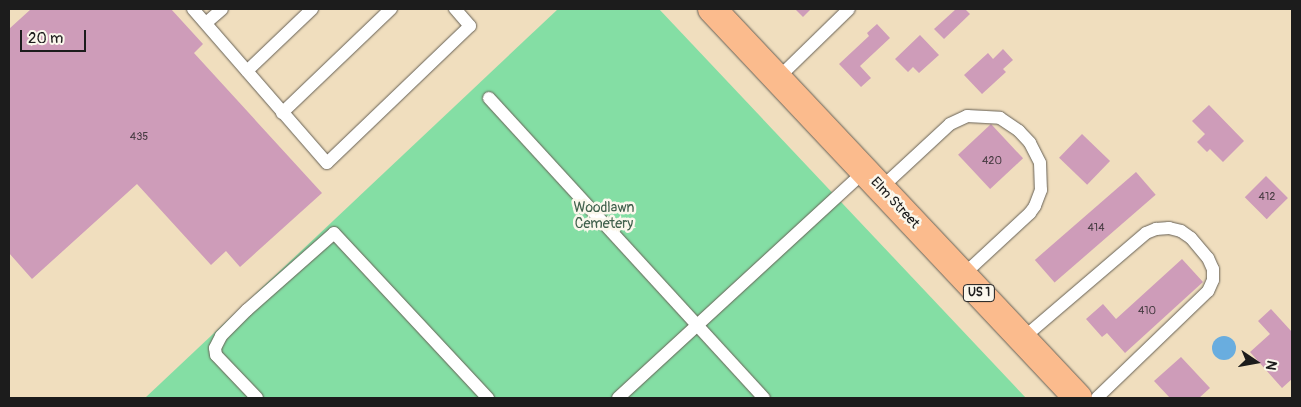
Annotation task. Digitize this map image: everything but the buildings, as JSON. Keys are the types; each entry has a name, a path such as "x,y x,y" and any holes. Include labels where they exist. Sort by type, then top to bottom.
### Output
{"main road":[{"name":"Elm Street","path":"712,9 1078,398"}],"lane":[{"path":"193,9 282,114 327,163 470,26 455,9"},
{"path":"206,23 222,9"},
{"path":"247,71 312,9"},
{"path":"282,114 391,9"},
{"path":"777,79 849,9"},
{"path":"490,98 697,327 764,398"},
{"path":"618,398 697,327 873,179 950,124 967,116 1000,118 1019,131 1030,143 1040,163 1041,190 1030,213 963,276"},
{"path":"1022,339 1146,233 1156,229 1169,228 1180,231 1190,238 1208,258 1213,269 1213,280 1208,291 1097,398"},
{"path":"258,398 216,355 215,348 220,336 334,233 488,398"}],"green space":[{"name":"Woodlawn Cemetery","path":"558,9 659,9 1026,398 145,398"}],"water":[{"path":"1224,336 1232,340 1236,348 1232,356 1224,360 1216,356 1212,348 1216,340"}]}
